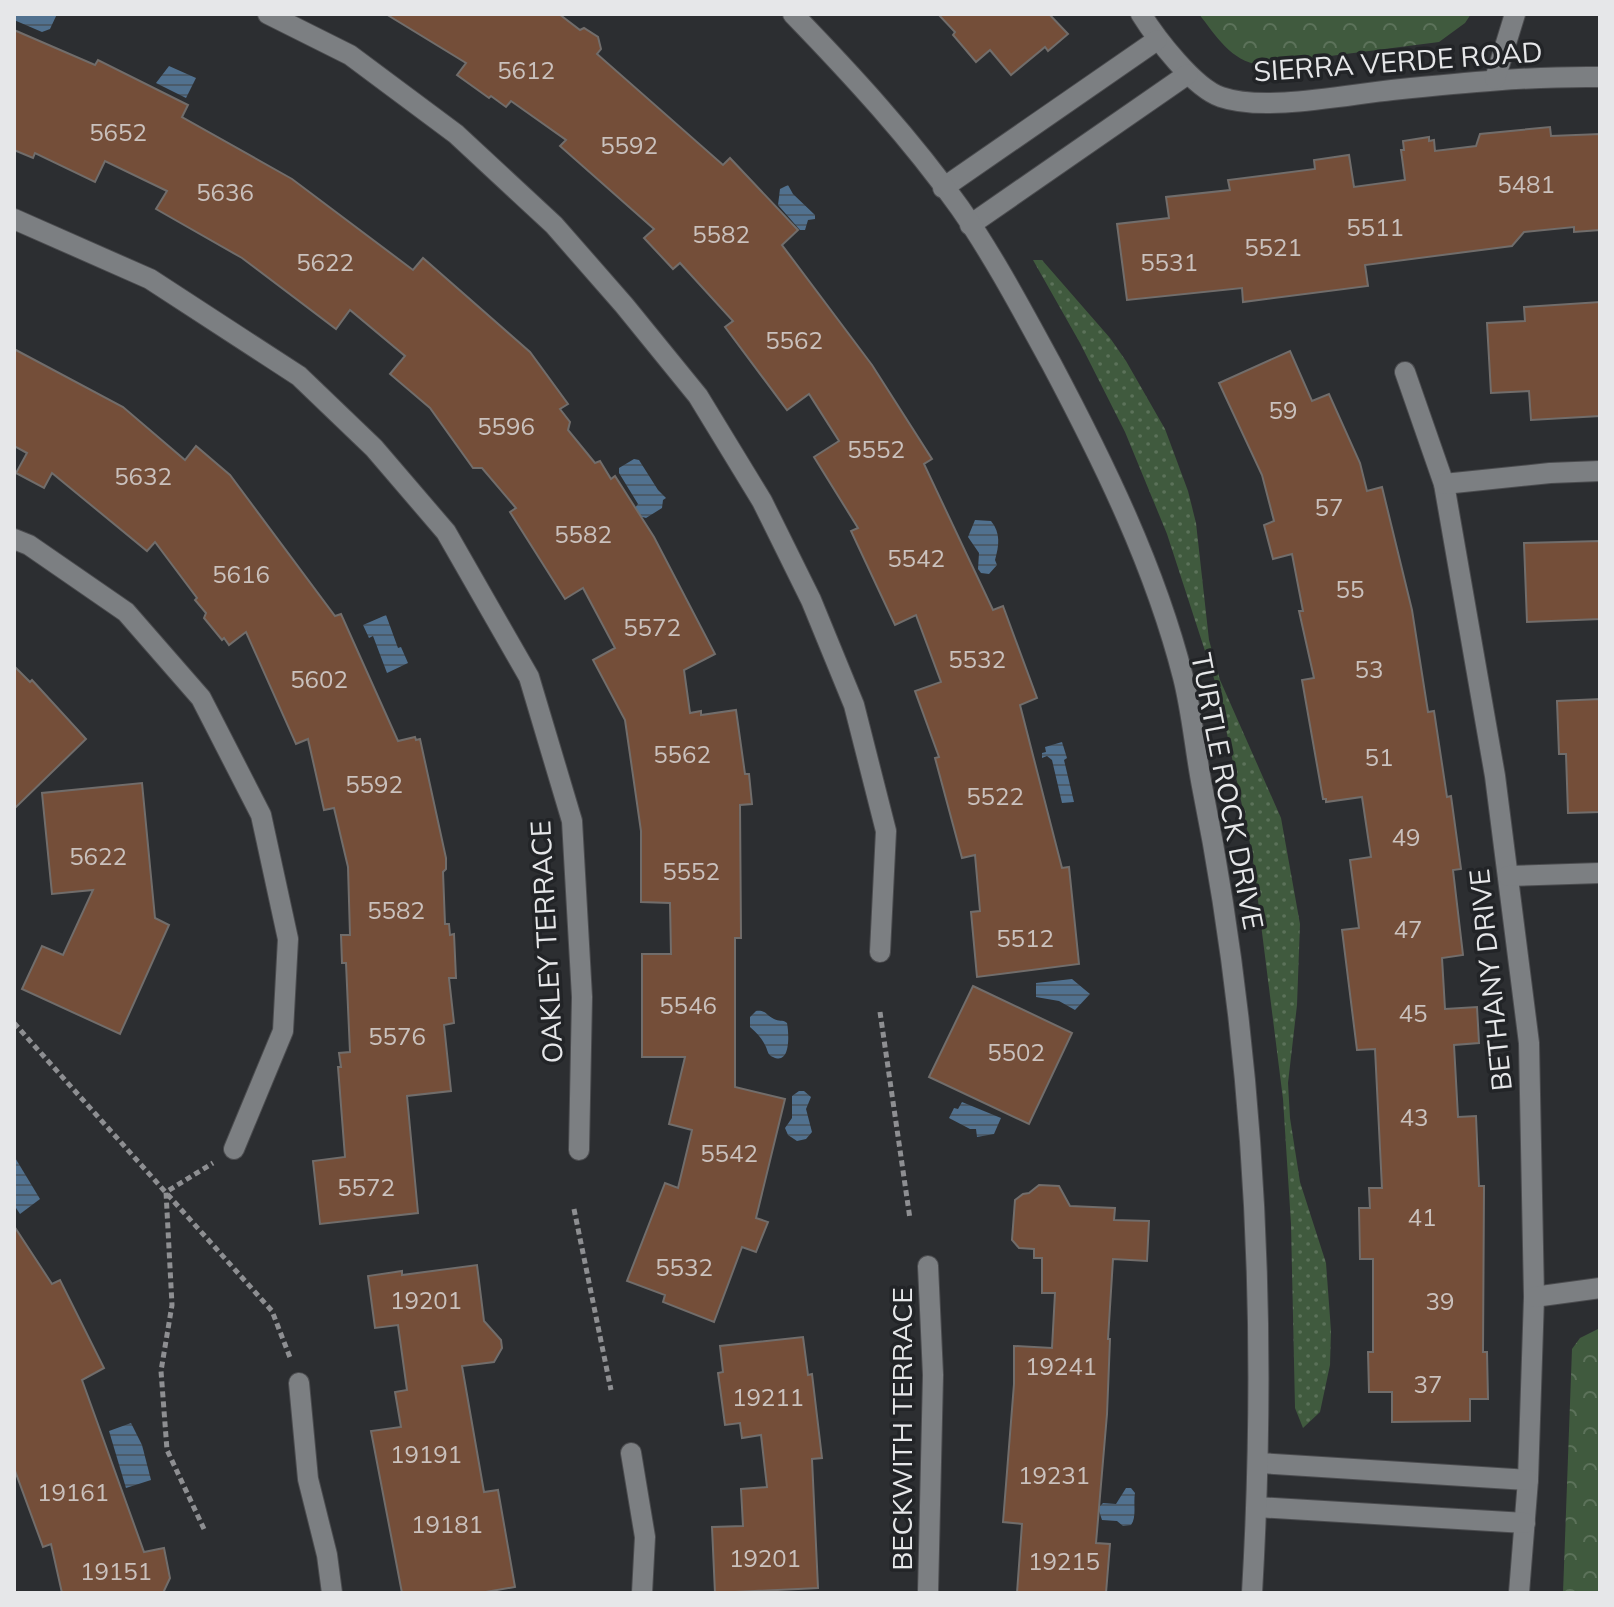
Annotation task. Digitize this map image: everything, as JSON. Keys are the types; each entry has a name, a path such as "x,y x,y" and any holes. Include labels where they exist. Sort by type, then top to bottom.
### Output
{"street":[{"path":"268,14 350,55 456,134 554,225 698,396 762,501 811,600 854,705 886,831 880,952"},
{"name":"TURTLE ROCK DRIVE","path":"793,14 852,75 943,188 1012,291 1116,491 1149,574 1183,677 1218,864 1244,1058 1256,1209 1259,1463 1252,1593"},
{"name":"SIERRA VERDE ROAD","path":"1141,14 1157,40 1188,74 1219,97 1272,104 1495,79 1600,77"},
{"path":"1495,79 1515,14"},
{"path":"943,188 1157,40"},
{"path":"970,225 1188,74"},
{"name":"OAKLEY TERRACE","path":"14,219 150,279 299,376 374,448 446,532 529,677 572,821 582,997 579,1150"},
{"name":"BETHANY DRIVE","path":"1405,372 1444,484 1495,776 1529,1043 1534,1297 1528,1480 1519,1593"},
{"path":"1444,484 1600,471"},
{"path":"14,539 29,545 126,612 201,698 261,815 288,939 283,1031 234,1149"},
{"path":"1508,876 1600,873"},
{"name":"BECKWITH TERRACE","path":"928,1266 933,1375 928,1593"},
{"path":"1534,1297 1600,1288"},
{"path":"299,1383 308,1479 327,1555 332,1593"},
{"path":"631,1453 645,1537 642,1593"},
{"path":"1259,1463 1528,1480"},
{"path":"1257,1507 1525,1523"}],"path":[{"path":"880,1012 910,1219"},
{"path":"14,1023 272,1311 299,1383"},
{"path":"166,1192 234,1149"},
{"path":"166,1192 172,1305 161,1371 167,1450 204,1529"},
{"path":"574,1209 611,1390"}],"green space":[{"path":"1199,14 1471,14 1465,23 1439,42 1260,65 1232,53"},
{"path":"1033,260 1042,260 1110,338 1165,429 1188,491 1196,523 1209,640 1220,680 1281,818 1300,924 1297,1005 1288,1083 1290,1118 1300,1182 1326,1263 1331,1331 1330,1365 1320,1412 1303,1428 1295,1408 1291,1224 1283,1099 1252,853 1218,691 1167,534 1125,432"},
{"path":"1600,1328 1600,1593 1563,1593 1572,1349 1580,1338"}],"water":[{"path":"14,14 57,14 50,29 42,32 14,20"},
{"path":"169,66 196,78 186,98 156,83"},
{"path":"788,185 815,215 815,219 808,220 805,230 800,230 778,205 780,189"},
{"path":"634,459 639,460 666,498 662,508 646,518 639,516 634,509 638,504 619,473 619,468"},
{"path":"975,520 991,521 998,535 997,565 989,574 981,573 978,569 979,553 968,537"},
{"path":"386,615 398,648 401,647 408,663 387,673 373,636 369,638 363,625"},
{"path":"1062,742 1074,802 1062,803 1052,760 1047,756 1042,758 1045,747"},
{"path":"1072,979 1090,994 1075,1010 1059,1001 1036,997 1036,983"},
{"path":"756,1011 787,1023 788,1047 783,1057 779,1059 770,1055 761,1038 750,1027 750,1017"},
{"path":"799,1091 811,1097 806,1109 812,1132 806,1139 797,1141 788,1135 785,1128 792,1118 792,1096"},
{"path":"962,1102 1001,1118 994,1134 977,1137 976,1129 949,1118 954,1108 958,1109"},
{"path":"14,1156 40,1199 20,1214 14,1205"},
{"path":"131,1423 142,1445 151,1480 126,1488 109,1431"},
{"path":"1126,1488 1131,1488 1135,1493 1131,1525 1102,1520 1098,1508 1103,1503 1116,1504"}],"building":[{"path":"386,14 559,14 580,30 584,28 598,37 601,49 597,54 723,165 730,158 798,230 782,245 872,365 932,459 924,464 993,610 1003,606 1037,698 1020,705 1062,868 1069,867 1079,964 977,977 971,912 980,911 975,855 962,858 935,758 939,757 915,691 941,682 916,615 895,625 851,531 858,528 814,457 839,441 809,394 787,410 725,327 733,321 680,263 673,269 644,238 654,229 560,146 566,140 511,101 506,107 491,96 489,98 457,75 466,63"},
{"path":"938,14 1049,14 1068,34 1048,51 1045,47 1011,75 990,50 976,62"},
{"path":"14,30 95,65 98,60 188,105 182,117 292,179 413,270 423,258 530,352 568,404 560,409 570,422 568,430 595,463 600,461 611,479 615,476 654,537 715,654 684,670 690,713 701,711 701,715 736,710 745,774 749,774 752,804 740,805 741,938 735,938 735,1087 785,1099 756,1218 768,1222 756,1252 742,1247 714,1322 663,1302 665,1295 627,1281 665,1183 678,1188 692,1130 669,1124 685,1057 642,1057 642,954 671,954 670,903 641,902 641,831 625,720 593,660 615,648 583,588 565,599 510,512 516,508 482,468 473,468 430,408 390,374 405,356 350,310 336,329 242,258 156,209 167,191 105,161 95,182 35,153 33,158 14,150"},
{"path":"1550,127 1551,136 1600,134 1600,230 1574,232 1574,227 1524,232 1512,246 1365,265 1368,286 1243,302 1242,288 1127,300 1117,224 1169,218 1166,197 1230,190 1228,180 1315,169 1314,160 1349,155 1354,187 1405,180 1401,150 1404,150 1403,141 1429,137 1429,141 1434,140 1435,151 1476,146 1480,134"},
{"path":"1600,302 1600,416 1531,420 1529,391 1491,393 1487,323 1525,321 1524,307"},
{"path":"14,349 123,407 185,460 196,446 230,475 335,616 341,614 398,741 415,737 416,740 420,739 446,858 443,872 445,924 449,924 450,935 454,934 456,978 449,978 454,1023 444,1025 451,1091 407,1096 418,1213 320,1224 313,1161 345,1157 338,1067 341,1067 339,1053 350,1052 346,963 342,963 341,935 350,935 348,867 334,808 324,810 308,739 296,744 246,632 229,645 224,638 222,640 204,618 206,613 195,600 197,598 155,542 147,551 52,473 44,488 16,473 27,453 14,446"},
{"path":"1290,351 1312,401 1329,394 1360,463 1367,491 1382,487 1412,610 1428,712 1434,711 1447,797 1451,796 1461,869 1453,870 1463,955 1442,958 1445,1009 1477,1007 1479,1043 1454,1045 1458,1117 1476,1116 1479,1186 1484,1186 1483,1352 1487,1352 1488,1399 1470,1399 1470,1421 1392,1422 1392,1392 1369,1392 1368,1352 1373,1352 1373,1259 1360,1259 1359,1208 1370,1208 1369,1188 1382,1188 1375,1049 1357,1050 1342,930 1359,928 1350,860 1371,857 1362,797 1326,802 1323,799 1302,680 1314,678 1299,611 1303,611 1292,554 1273,559 1264,525 1274,521 1262,475 1219,383"},
{"path":"1600,541 1600,619 1527,622 1524,543"},
{"path":"14,666 30,682 32,680 86,739 14,809"},
{"path":"1600,699 1600,812 1568,813 1566,754 1559,754 1557,701"},
{"path":"142,783 155,918 169,925 120,1034 22,989 42,946 63,955 93,890 52,894 42,793"},
{"path":"973,986 1072,1033 1029,1124 929,1077"},
{"path":"1039,1185 1059,1186 1070,1206 1115,1208 1114,1220 1149,1221 1147,1261 1113,1259 1107,1414 1096,1543 1110,1544 1106,1593 1017,1593 1022,1524 1003,1522 1014,1346 1052,1348 1055,1293 1042,1293 1042,1258 1034,1258 1034,1249 1019,1248 1012,1240 1015,1200"},
{"path":"14,1226 52,1284 60,1280 104,1368 82,1380 144,1552 164,1548 170,1578 163,1593 62,1593 51,1544 43,1547 14,1468"},
{"path":"477,1265 484,1321 501,1340 502,1348 494,1362 462,1366 484,1492 498,1490 515,1587 480,1593 402,1593 371,1431 401,1427 395,1392 407,1390 398,1325 375,1328 368,1276 402,1271 402,1275"},
{"path":"803,1337 808,1375 812,1374 822,1458 812,1459 818,1588 715,1593 712,1527 743,1526 741,1489 767,1487 761,1435 742,1438 740,1423 725,1425 718,1373 723,1372 720,1346"}]}
